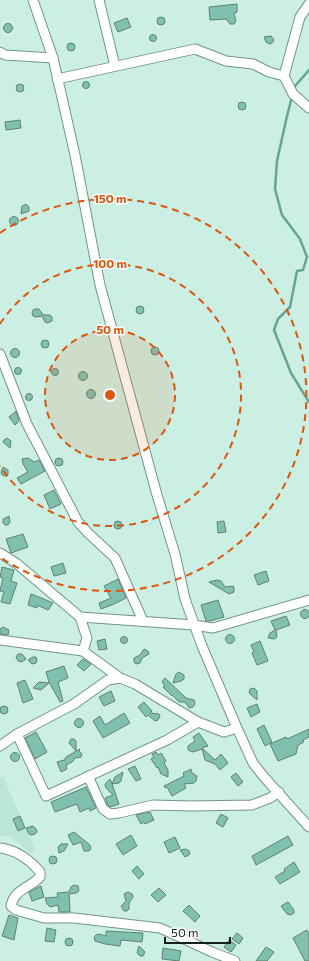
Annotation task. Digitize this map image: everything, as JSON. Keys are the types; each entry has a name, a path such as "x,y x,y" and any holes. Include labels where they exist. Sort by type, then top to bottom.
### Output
{"street":[{"path":"34,0 53,58 75,155 100,285 157,495 175,554 185,599 194,625 253,763 309,827"},
{"path":"99,0 115,66"},
{"path":"309,4 300,17 284,76 293,94 309,108"},
{"path":"57,79 194,48 226,60 253,64 269,72 284,76"},
{"path":"2,54 53,58"},
{"path":"0,354 27,424 78,522 115,558 143,621"},
{"path":"0,553 16,563 80,617 87,638 83,651"},
{"path":"80,617 194,625 214,628 309,600"},
{"path":"0,640 83,651 120,678 135,684 198,722 224,732 237,728"},
{"path":"0,746 18,734 74,704 108,680 120,678"},
{"path":"18,734 46,796 167,740 198,722"},
{"path":"88,776 103,809 110,814 153,804 191,806 252,805 270,798 279,792"},
{"path":"0,848 8,849 20,854 40,872 40,877 36,881 16,894 11,906 16,910 44,918 74,918 160,928 235,961"}],"shaded area":[{"path":"3,777 35,850 31,853 10,836 0,836 0,778"}],"building":[{"path":"237,4 237,12 234,13 236,21 234,24 230,24 226,19 210,20 209,7"},
{"path":"161,17 164,18 164,24 161,25 158,24 157,21 158,18"},
{"path":"127,18 131,27 118,32 114,23"},
{"path":"6,24 10,24 12,28 10,32 6,32 4,30 4,26"},
{"path":"153,34 156,35 156,41 153,42 150,41 149,38 150,35"},
{"path":"271,36 274,40 269,44 266,42 264,37"},
{"path":"71,43 74,44 74,50 71,51 68,50 67,47 68,44"},
{"path":"86,82 89,85 86,88 83,85"},
{"path":"18,84 22,84 24,88 22,92 18,92 16,90 16,86"},
{"path":"240,102 244,102 246,106 244,110 240,110 238,108 238,104"},
{"path":"20,120 21,128 6,130 5,122"},
{"path":"26,204 29,207 29,211 21,214 22,206"},
{"path":"12,217 16,217 18,221 16,225 12,225 10,223 10,219"},
{"path":"140,306 143,307 143,313 140,314 137,313 136,310 137,307"},
{"path":"34,309 39,309 43,315 50,315 52,317 52,321 47,323 42,316 33,316 32,312"},
{"path":"45,340 48,341 48,347 45,348 42,347 41,344 42,341"},
{"path":"153,347 157,347 159,351 157,355 153,355 151,353 151,349"},
{"path":"13,349 17,349 19,353 17,357 13,357 11,355 11,351"},
{"path":"18,367 21,368 21,374 18,375 15,374 14,371 15,368"},
{"path":"55,368 58,369 58,375 55,376 52,375 51,372 52,369"},
{"path":"81,372 85,372 87,376 85,380 81,380 79,378 79,374"},
{"path":"89,390 93,390 95,394 93,398 89,398 87,396 87,392"},
{"path":"29,393 32,394 32,400 29,401 26,400 25,397 26,394"},
{"path":"16,411 19,421 15,425 9,417"},
{"path":"7,438 11,441 10,448 3,442"},
{"path":"28,458 34,462 39,460 45,471 21,484 17,478 28,472 22,459"},
{"path":"57,458 61,458 63,462 61,466 57,466 55,464 55,460"},
{"path":"3,467 8,470 8,475 2,475 1,472"},
{"path":"54,490 61,504 50,509 44,495"},
{"path":"9,516 10,522 8,525 5,525 3,523 3,519"},
{"path":"116,521 120,521 122,525 120,529 116,529 114,527 114,523"},
{"path":"224,521 226,532 218,533 217,522"},
{"path":"23,534 28,547 11,553 6,539"},
{"path":"63,563 66,573 54,576 51,567"},
{"path":"2,567 14,570 11,581 17,583 10,604 1,602 4,592 0,591 3,578 0,577"},
{"path":"266,571 269,581 258,585 254,575"},
{"path":"118,579 126,598 101,609 99,603 111,598 104,586"},
{"path":"217,580 221,581 225,587 233,586 234,592 229,594 209,582"},
{"path":"31,594 53,603 48,610 37,605 37,608 28,605"},
{"path":"218,600 224,617 206,621 201,605"},
{"path":"303,610 307,610 309,614 307,618 303,618 301,616 301,612"},
{"path":"286,616 290,625 276,630 277,636 275,639 268,638 270,633 275,630 271,621"},
{"path":"3,627 9,630 8,635 0,634 0,629"},
{"path":"228,635 232,635 234,639 232,643 228,643 226,641 226,637"},
{"path":"124,636 127,637 127,643 124,644 121,643 120,640 121,637"},
{"path":"105,639 107,649 99,650 97,641"},
{"path":"260,641 268,661 257,665 252,653 254,652 251,645"},
{"path":"144,649 148,651 149,654 142,658 140,663 136,664 134,662 134,658 140,655"},
{"path":"18,654 22,654 26,659 22,662 18,661 16,657"},
{"path":"36,657 37,661 36,663 32,664 28,660"},
{"path":"83,659 91,664 84,671 77,665"},
{"path":"64,666 68,678 58,682 63,701 60,702 49,682 46,672"},
{"path":"179,672 184,675 184,679 173,683 176,674"},
{"path":"165,678 186,698 194,700 195,704 193,707 189,708 185,702 179,702 163,687 165,686 162,682"},
{"path":"25,680 33,699 23,703 17,683"},
{"path":"39,682 49,683 41,690 33,688"},
{"path":"254,688 257,691 257,700 249,693 250,689"},
{"path":"111,691 115,701 104,706 99,697"},
{"path":"144,702 152,711 150,713 159,714 160,716 158,720 155,721 148,715 146,717 138,707"},
{"path":"257,704 260,712 251,717 247,708"},
{"path":"2,706 6,706 8,710 6,714 2,714 0,712 0,708"},
{"path":"124,713 130,723 103,738 93,721 100,716 105,725"},
{"path":"77,719 81,719 83,723 81,727 77,727 75,725 75,721"},
{"path":"264,725 272,742 265,746 257,729"},
{"path":"309,729 309,737 298,745 296,754 278,761 270,744 286,737 287,739"},
{"path":"36,732 47,752 35,759 25,738"},
{"path":"199,733 208,746 202,748 215,760 221,754 228,763 220,770 215,764 205,760 202,749 193,752 188,750 188,746 195,741 193,737"},
{"path":"71,739 76,741 76,751 69,743"},
{"path":"80,749 79,751 82,754 81,757 75,758 72,762 66,765 67,769 61,772 57,762 64,761 66,757"},
{"path":"156,752 158,755 161,753 166,761 164,763 168,770 168,777 161,774 158,767 157,768 151,759 154,757 152,754"},
{"path":"13,753 17,753 19,757 17,761 13,761 11,759 11,755"},
{"path":"135,766 141,779 136,781 128,769"},
{"path":"191,769 192,773 197,776 196,781 194,783 184,784 186,788 172,796 167,787 165,788 164,786 184,776 183,773"},
{"path":"123,772 121,781 119,783 112,784 115,777"},
{"path":"236,773 243,782 238,786 231,777"},
{"path":"110,779 119,804 110,807 105,798 113,795 106,788 105,784"},
{"path":"86,787 96,808 90,811 89,808 80,812 77,804 55,812 51,802"},
{"path":"150,812 154,820 141,824 136,815"},
{"path":"221,814 228,818 223,827 216,823"},
{"path":"20,816 25,828 18,831 13,819"},
{"path":"33,826 37,832 32,835 29,834 26,828"},
{"path":"74,832 90,845 91,849 89,851 84,851 81,842 73,845 68,835"},
{"path":"131,835 137,846 123,855 116,844"},
{"path":"288,836 293,845 256,865 252,856"},
{"path":"175,837 180,848 169,853 164,842"},
{"path":"61,844 68,844 64,851 59,853 58,847"},
{"path":"186,849 190,854 185,857 180,850"},
{"path":"51,856 55,856 57,860 55,864 51,864 49,862 49,858"},
{"path":"294,862 300,872 280,884 275,877 285,871 284,869"},
{"path":"137,866 144,874 139,879 132,871"},
{"path":"74,885 78,886 79,891 69,894 70,912 59,912 58,905 50,907 47,904 45,898 58,897 57,893 69,892 71,887"},
{"path":"41,886 44,897 32,901 29,892"},
{"path":"159,888 166,895 158,902 151,895"},
{"path":"128,892 132,894 133,897 129,903 129,909 124,911 121,906 126,901 124,894"},
{"path":"288,902 294,910 294,913 291,915 287,914 281,906"},
{"path":"189,905 200,916 195,922 183,911"},
{"path":"9,915 18,918 14,940 2,936"},
{"path":"47,928 56,930 54,942 45,941"},
{"path":"307,930 309,934 309,961 305,961 293,938"},
{"path":"106,931 143,933 142,942 121,940 120,946 95,941 94,937 96,935 99,934 106,936"},
{"path":"237,933 243,938 239,944 232,939"},
{"path":"67,938 71,938 73,942 71,946 67,946 65,944 65,940"},
{"path":"229,940 236,945 231,952 224,947"},
{"path":"139,946 145,952 143,956 140,956 137,953"},
{"path":"266,947 274,952 267,961 256,961"},
{"path":"163,948 181,951 179,961 162,959"}],"waterway":[{"path":"294,90 295,86 309,70"},
{"path":"292,97 277,161 275,189 282,215 300,239 307,257 303,270 297,271 290,307 278,319 274,330 291,373 309,402"}]}
